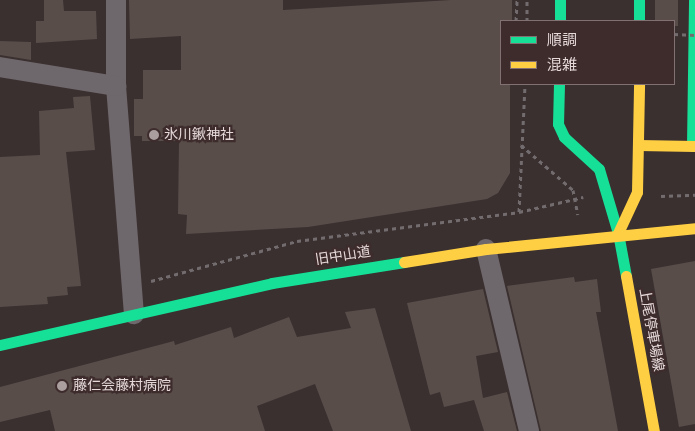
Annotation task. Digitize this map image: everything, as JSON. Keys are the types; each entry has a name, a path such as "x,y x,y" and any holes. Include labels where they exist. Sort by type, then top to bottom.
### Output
{"main road":[{"path":"560,0 560,20"},
{"path":"639,20 640,0"},
{"path":"638,146 694,146 694,0"},
{"name":"上尾停車場線","path":"559,85 558,124 570,145 599,168 618,233 654,431"},
{"path":"618,233 637,192 639,85"},
{"name":"旧中山道","path":"0,345 272,283 486,249 618,233 695,228"}],"street":[{"path":"116,0 116,86 134,314"},
{"path":"0,67 116,86"},
{"path":"486,249 529,431"}],"path":[{"path":"516,20 517,0"},
{"path":"526,20 527,0"},
{"path":"675,34 695,35"},
{"path":"519,212 520,145 525,85"},
{"path":"524,106 533,106"},
{"path":"520,145 573,190 578,215"},
{"path":"656,192 660,196 695,195"},
{"path":"149,281 297,241 519,212 575,197 594,197"}],"building":[{"path":"44,0 63,0 64,11 96,11 97,39 36,43 36,21 44,21"},
{"path":"129,0 283,0 283,10 451,0 512,0 512,20 500,20 500,85 510,85 510,173 498,193 487,199 308,227 186,234 187,215 178,214 179,141 142,141 142,136 134,136 134,99 143,99 143,70 181,70 181,36 130,39"},
{"path":"655,0 678,0 678,26 675,26 675,20 655,20"},
{"path":"0,41 31,42 31,60 0,55"},
{"path":"90,96 95,150 66,152 81,286 67,287 68,295 47,297 48,304 0,307 0,157 40,155 39,111 74,108 73,97"},
{"path":"695,261 695,424 679,427 651,269"},
{"path":"574,277 575,282 597,279 601,312 596,312 618,431 541,431 507,286"},
{"path":"483,289 498,352 476,356 483,398 507,392 517,431 484,431 474,400 444,407 440,392 430,395 407,303"},
{"path":"375,308 411,431 333,431 315,384 257,406 265,431 55,431 50,410 0,422 0,387 174,341 175,345 231,327 234,338 289,317 297,337 351,328 345,312"}],"traffic: fast":[{"path":"560,0 560,20"},
{"path":"639,0 639,20"},
{"path":"692,146 694,0"},
{"path":"559,85 558,124 564,137 599,169 618,233 626,276"},
{"path":"0,345 272,283 404,262"}],"traffic: slow":[{"path":"618,233 637,192 639,85"},
{"path":"638,145 695,146"},
{"path":"404,262 486,249 695,228"},
{"path":"626,276 654,431"}],"place":[{"name":"氷川鍬神社","path":"154,135"},
{"name":"藤仁会藤村病院","path":"62,386"}]}
